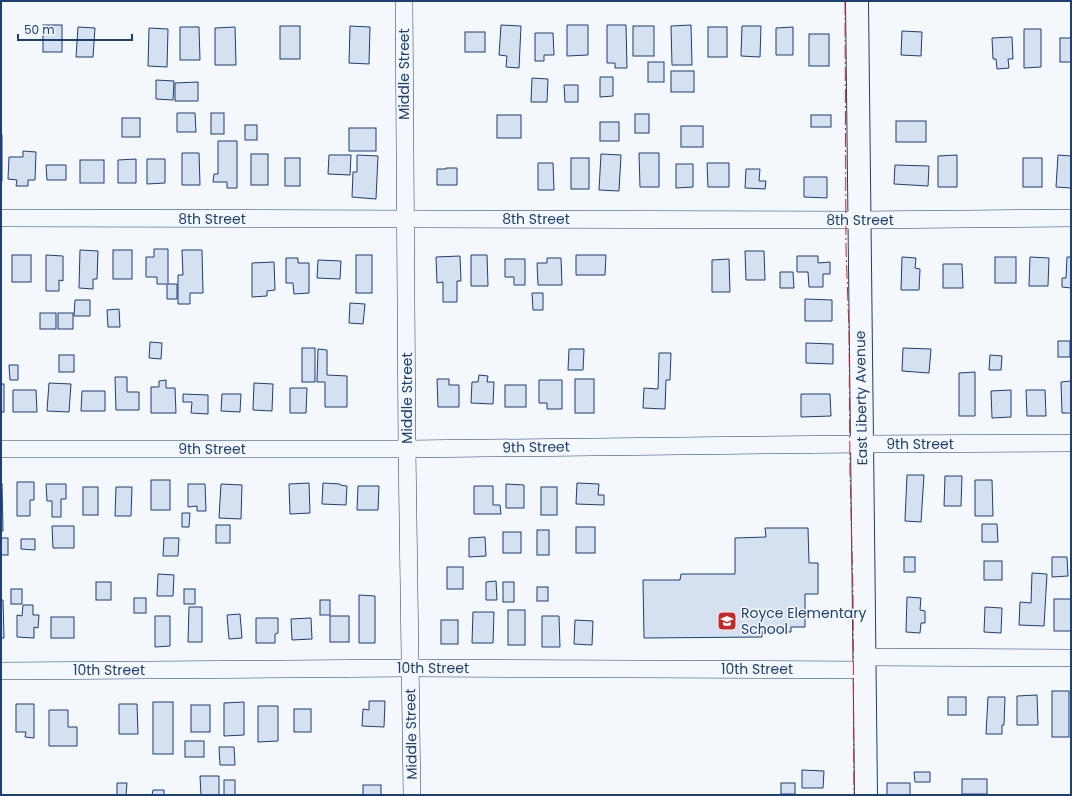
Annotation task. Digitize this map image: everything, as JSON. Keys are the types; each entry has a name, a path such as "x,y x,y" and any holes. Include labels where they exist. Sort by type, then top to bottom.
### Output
{"main road":[{"name":"East Liberty Avenue","path":"857,1 866,795"}],"street":[{"name":"Middle Street","path":"404,1 407,448 412,795"},
{"name":"8th Street","path":"1,218 859,220 1071,218"},
{"name":"9th Street","path":"1,449 407,448 1071,443"},
{"name":"10th Street","path":"1,671 864,663 1071,658"}],"building":[{"path":"43,25 62,25 62,52 43,52"},
{"path":"501,25 521,26 519,68 506,67 507,56 499,55"},
{"path":"567,25 588,25 588,55 567,56"},
{"path":"607,25 626,25 627,68 615,68 615,63 607,63"},
{"path":"691,25 692,65 672,65 671,26"},
{"path":"280,26 300,26 300,59 280,59"},
{"path":"350,26 370,27 369,64 349,63"},
{"path":"633,26 654,26 654,56 633,56"},
{"path":"742,26 761,26 760,57 741,56"},
{"path":"78,27 95,28 93,57 76,57"},
{"path":"180,27 199,27 200,60 180,60"},
{"path":"235,27 236,65 215,65 215,28"},
{"path":"708,27 727,27 727,57 708,57"},
{"path":"793,27 793,55 776,55 776,28"},
{"path":"149,28 168,29 167,67 148,66"},
{"path":"1024,29 1041,29 1041,67 1024,68"},
{"path":"902,31 922,32 921,56 901,55"},
{"path":"465,32 485,32 485,52 465,52"},
{"path":"535,33 553,33 554,55 544,55 544,61 535,61"},
{"path":"809,34 829,34 829,66 809,66"},
{"path":"1012,37 1013,59 1008,59 1009,68 997,69 996,59 993,59 992,38"},
{"path":"1060,38 1071,38 1071,62 1060,62"},
{"path":"648,62 664,62 664,82 648,82"},
{"path":"671,71 694,71 694,92 671,92"},
{"path":"600,77 613,77 613,96 600,97"},
{"path":"532,78 548,79 547,102 531,102"},
{"path":"156,80 174,81 173,100 156,99"},
{"path":"198,82 198,101 175,101 175,83"},
{"path":"564,85 578,85 578,102 565,102"},
{"path":"177,113 195,113 196,132 177,132"},
{"path":"211,113 224,113 224,134 211,134"},
{"path":"635,114 649,114 649,133 635,133"},
{"path":"497,115 521,115 521,138 497,138"},
{"path":"811,115 831,115 831,127 811,127"},
{"path":"122,118 140,118 140,137 122,137"},
{"path":"896,121 926,121 926,142 896,142"},
{"path":"600,122 619,122 619,141 600,141"},
{"path":"245,125 257,125 257,140 245,140"},
{"path":"681,126 703,126 703,147 681,147"},
{"path":"349,128 376,128 376,151 349,151"},
{"path":"2,135 2,181 1,181"},
{"path":"218,141 237,141 237,188 227,188 227,182 213,182 214,174 218,174"},
{"path":"23,151 36,152 35,180 28,180 28,186 16,186 17,180 8,179 9,157 23,157"},
{"path":"182,153 199,153 200,185 182,185"},
{"path":"639,153 659,153 659,187 640,187"},
{"path":"251,154 268,154 268,185 251,185"},
{"path":"601,154 621,155 619,191 599,190"},
{"path":"329,155 351,155 350,175 328,174"},
{"path":"357,155 378,156 376,199 352,197 353,172 357,172"},
{"path":"957,155 957,187 938,187 938,156"},
{"path":"1058,155 1071,156 1071,188 1056,187"},
{"path":"285,158 300,158 300,186 285,186"},
{"path":"571,158 589,158 589,189 571,189"},
{"path":"1023,158 1042,158 1042,187 1023,187"},
{"path":"136,159 136,183 118,183 118,160"},
{"path":"147,159 165,159 165,183 147,184"},
{"path":"80,160 104,160 104,183 80,183"},
{"path":"538,163 553,163 554,190 538,190"},
{"path":"707,163 729,163 729,187 708,187"},
{"path":"676,164 693,164 693,187 676,188"},
{"path":"46,165 66,165 66,180 47,180"},
{"path":"895,165 929,166 928,186 894,184"},
{"path":"457,168 457,185 437,185 437,169"},
{"path":"746,169 760,169 759,181 766,181 765,189 745,188"},
{"path":"804,177 827,177 827,198 804,197"},
{"path":"154,249 168,249 168,284 177,284 177,299 167,299 167,284 157,284 157,277 146,277 146,257 154,257"},
{"path":"80,250 98,251 97,279 93,279 93,289 79,288"},
{"path":"113,250 132,250 132,279 113,279"},
{"path":"182,250 202,250 203,293 190,293 190,304 178,304 178,275 183,275"},
{"path":"745,251 764,251 765,280 746,280"},
{"path":"12,255 31,255 31,282 12,282"},
{"path":"46,255 63,256 63,281 59,280 59,291 46,291"},
{"path":"356,255 372,255 372,293 356,293"},
{"path":"471,255 487,255 488,286 471,286"},
{"path":"576,255 606,255 605,275 576,275"},
{"path":"460,256 461,281 457,281 457,302 443,302 443,282 437,283 436,257"},
{"path":"797,256 818,256 818,263 830,262 830,274 823,274 823,287 809,287 808,272 797,272"},
{"path":"902,257 916,258 915,268 920,269 919,290 901,290"},
{"path":"995,257 1016,257 1016,283 995,283"},
{"path":"1030,257 1049,258 1048,286 1029,286"},
{"path":"1067,257 1071,257 1071,288 1062,287 1062,278 1066,278"},
{"path":"286,258 298,258 298,263 309,263 309,293 294,294 293,283 286,283"},
{"path":"547,258 561,258 562,285 538,285 537,263 547,263"},
{"path":"505,259 525,259 525,285 514,285 514,277 505,277"},
{"path":"729,259 730,292 712,292 712,260"},
{"path":"318,260 341,261 340,279 317,278"},
{"path":"274,262 275,290 267,291 267,296 252,297 252,263"},
{"path":"943,264 962,264 963,288 943,288"},
{"path":"780,272 793,272 794,288 780,288"},
{"path":"532,293 543,293 543,310 533,310"},
{"path":"805,299 832,300 832,321 805,321"},
{"path":"75,300 90,300 90,316 74,316"},
{"path":"350,303 365,304 363,324 349,323"},
{"path":"119,309 120,327 108,327 107,310"},
{"path":"40,313 56,313 56,329 40,329"},
{"path":"58,313 73,313 73,329 58,329"},
{"path":"1058,341 1070,341 1070,357 1058,357"},
{"path":"150,342 162,343 161,359 149,358"},
{"path":"806,343 833,344 833,364 806,363"},
{"path":"302,348 315,348 315,382 302,382"},
{"path":"903,348 931,349 929,373 902,371"},
{"path":"318,349 327,350 327,375 347,376 347,407 325,407 325,382 317,382"},
{"path":"569,349 584,349 583,370 568,370"},
{"path":"659,353 671,353 670,380 666,380 665,409 643,408 644,388 658,389"},
{"path":"59,355 74,355 74,372 59,372"},
{"path":"990,355 1002,356 1001,370 989,370"},
{"path":"9,365 18,365 18,380 10,380"},
{"path":"975,372 975,416 959,416 959,373"},
{"path":"479,375 488,376 487,382 494,382 493,404 471,403 472,382 478,382"},
{"path":"115,377 127,377 127,392 139,392 139,410 116,410"},
{"path":"437,379 449,379 449,385 459,385 459,407 438,407"},
{"path":"575,379 594,379 594,413 575,413"},
{"path":"166,380 166,388 175,388 176,413 151,413 151,387 159,387 159,381"},
{"path":"539,380 562,380 562,409 547,409 547,403 539,403"},
{"path":"1071,381 1071,413 1062,413 1061,382"},
{"path":"49,383 71,384 69,412 47,411"},
{"path":"254,383 273,384 272,411 253,410"},
{"path":"1,384 4,384 4,412 1,412"},
{"path":"505,385 526,385 526,407 505,407"},
{"path":"290,388 307,388 306,413 290,413"},
{"path":"13,390 36,390 37,412 13,412"},
{"path":"1011,390 1011,417 992,418 991,391"},
{"path":"1026,390 1045,390 1046,416 1027,416"},
{"path":"82,391 105,391 105,411 81,411"},
{"path":"183,394 208,395 208,414 191,413 192,402 183,402"},
{"path":"222,394 241,394 240,412 221,411"},
{"path":"801,394 830,394 831,416 801,417"},
{"path":"907,475 924,475 921,522 905,521"},
{"path":"945,476 962,476 961,506 944,506"},
{"path":"151,480 170,480 170,510 151,510"},
{"path":"975,480 992,480 993,516 975,516"},
{"path":"17,482 34,482 34,500 30,500 30,516 17,516"},
{"path":"2,483 3,531 1,531"},
{"path":"309,483 310,513 290,514 289,484"},
{"path":"323,483 347,486 346,505 322,504"},
{"path":"577,483 599,484 598,495 604,495 604,505 576,504"},
{"path":"46,484 66,484 66,499 61,499 61,517 52,517 52,501 47,501"},
{"path":"188,484 205,484 206,511 197,511 197,506 188,507"},
{"path":"221,484 242,485 241,519 219,518"},
{"path":"506,484 524,485 524,508 506,508"},
{"path":"358,486 379,486 378,510 357,510"},
{"path":"474,486 493,486 493,505 500,505 501,514 474,514"},
{"path":"83,487 98,487 98,515 83,515"},
{"path":"116,487 132,487 131,516 115,516"},
{"path":"541,487 557,487 557,515 541,515"},
{"path":"182,513 190,513 189,527 182,527"},
{"path":"982,524 997,524 998,542 982,542"},
{"path":"216,525 230,525 230,543 216,543"},
{"path":"52,526 74,526 74,548 53,548"},
{"path":"576,527 595,527 595,553 576,553"},
{"path":"765,528 808,528 809,563 818,563 818,594 805,594 805,627 791,627 791,632 762,632 762,637 644,638 643,580 680,580 681,574 735,574 735,538 766,537"},
{"path":"537,530 549,530 549,555 537,555"},
{"path":"503,532 521,532 521,553 503,553"},
{"path":"485,537 486,556 469,557 469,538"},
{"path":"1,538 8,538 8,555 1,555"},
{"path":"164,538 179,538 178,556 163,556"},
{"path":"21,539 35,539 35,550 21,549"},
{"path":"904,557 915,557 915,572 904,572"},
{"path":"1052,557 1067,557 1068,576 1052,577"},
{"path":"984,561 1002,561 1002,580 984,580"},
{"path":"447,567 463,567 463,589 447,589"},
{"path":"1032,573 1047,574 1044,626 1019,625 1020,602 1031,603"},
{"path":"158,574 174,575 173,596 157,596"},
{"path":"496,581 497,600 486,600 486,582"},
{"path":"96,582 111,582 111,600 96,600"},
{"path":"503,582 514,582 514,602 503,602"},
{"path":"537,587 548,587 548,601 537,601"},
{"path":"11,589 22,589 22,604 11,604"},
{"path":"184,589 195,589 195,604 184,604"},
{"path":"359,595 375,596 375,643 359,643"},
{"path":"907,597 921,598 920,610 925,611 925,623 921,623 920,633 906,632"},
{"path":"134,598 146,598 146,613 134,613"},
{"path":"1054,599 1071,599 1071,631 1054,631"},
{"path":"1,600 3,600 4,638 1,638"},
{"path":"320,600 330,600 330,615 320,615"},
{"path":"23,605 33,605 33,615 39,615 38,628 34,627 34,638 17,637 17,615 22,616"},
{"path":"189,607 202,607 202,642 188,642"},
{"path":"985,607 1002,608 1001,633 984,632"},
{"path":"508,610 525,610 525,645 508,645"},
{"path":"473,612 494,612 493,643 472,643"},
{"path":"240,614 242,638 229,639 227,615"},
{"path":"155,616 170,616 170,646 155,647"},
{"path":"330,616 349,616 349,642 330,642"},
{"path":"542,616 559,616 560,647 542,647"},
{"path":"51,617 74,617 74,638 51,638"},
{"path":"256,618 278,618 278,633 275,634 275,643 256,643"},
{"path":"311,618 312,639 292,640 291,619"},
{"path":"441,620 458,620 458,644 441,644"},
{"path":"575,620 593,621 592,645 574,644"},
{"path":"1052,691 1069,691 1069,737 1052,737"},
{"path":"1037,695 1038,725 1017,725 1017,696"},
{"path":"948,697 966,697 966,715 948,715"},
{"path":"988,697 1005,697 1004,725 1002,725 1002,734 986,734"},
{"path":"369,701 385,701 384,727 362,726 363,709 369,710"},
{"path":"153,702 173,702 173,754 153,754"},
{"path":"244,702 244,735 224,736 224,703"},
{"path":"16,704 34,704 34,738 25,737 26,732 16,732"},
{"path":"119,704 137,704 138,734 119,734"},
{"path":"191,705 210,705 210,732 191,732"},
{"path":"258,706 278,706 278,741 258,742"},
{"path":"294,709 311,709 311,732 294,732"},
{"path":"49,710 68,710 68,727 77,727 77,746 49,746"},
{"path":"185,741 204,741 204,757 185,757"},
{"path":"219,747 234,747 235,765 220,765"},
{"path":"802,770 824,771 823,788 802,788"},
{"path":"914,772 930,772 930,782 915,782"},
{"path":"200,776 219,776 219,795 201,795"},
{"path":"962,779 987,779 987,794 962,794"},
{"path":"224,780 235,780 235,795 224,795"},
{"path":"117,783 127,783 126,795 117,795"},
{"path":"781,783 795,783 795,794 781,794"},
{"path":"887,783 910,783 910,795 887,795"},
{"path":"363,785 381,785 381,795 363,795"},
{"path":"153,790 164,790 164,795 152,795"}],"power":[{"path":"845,1 846,249 849,330 853,592 854,795"}],"place":[{"name":"Royce Elementary School","path":"727,621"}]}
